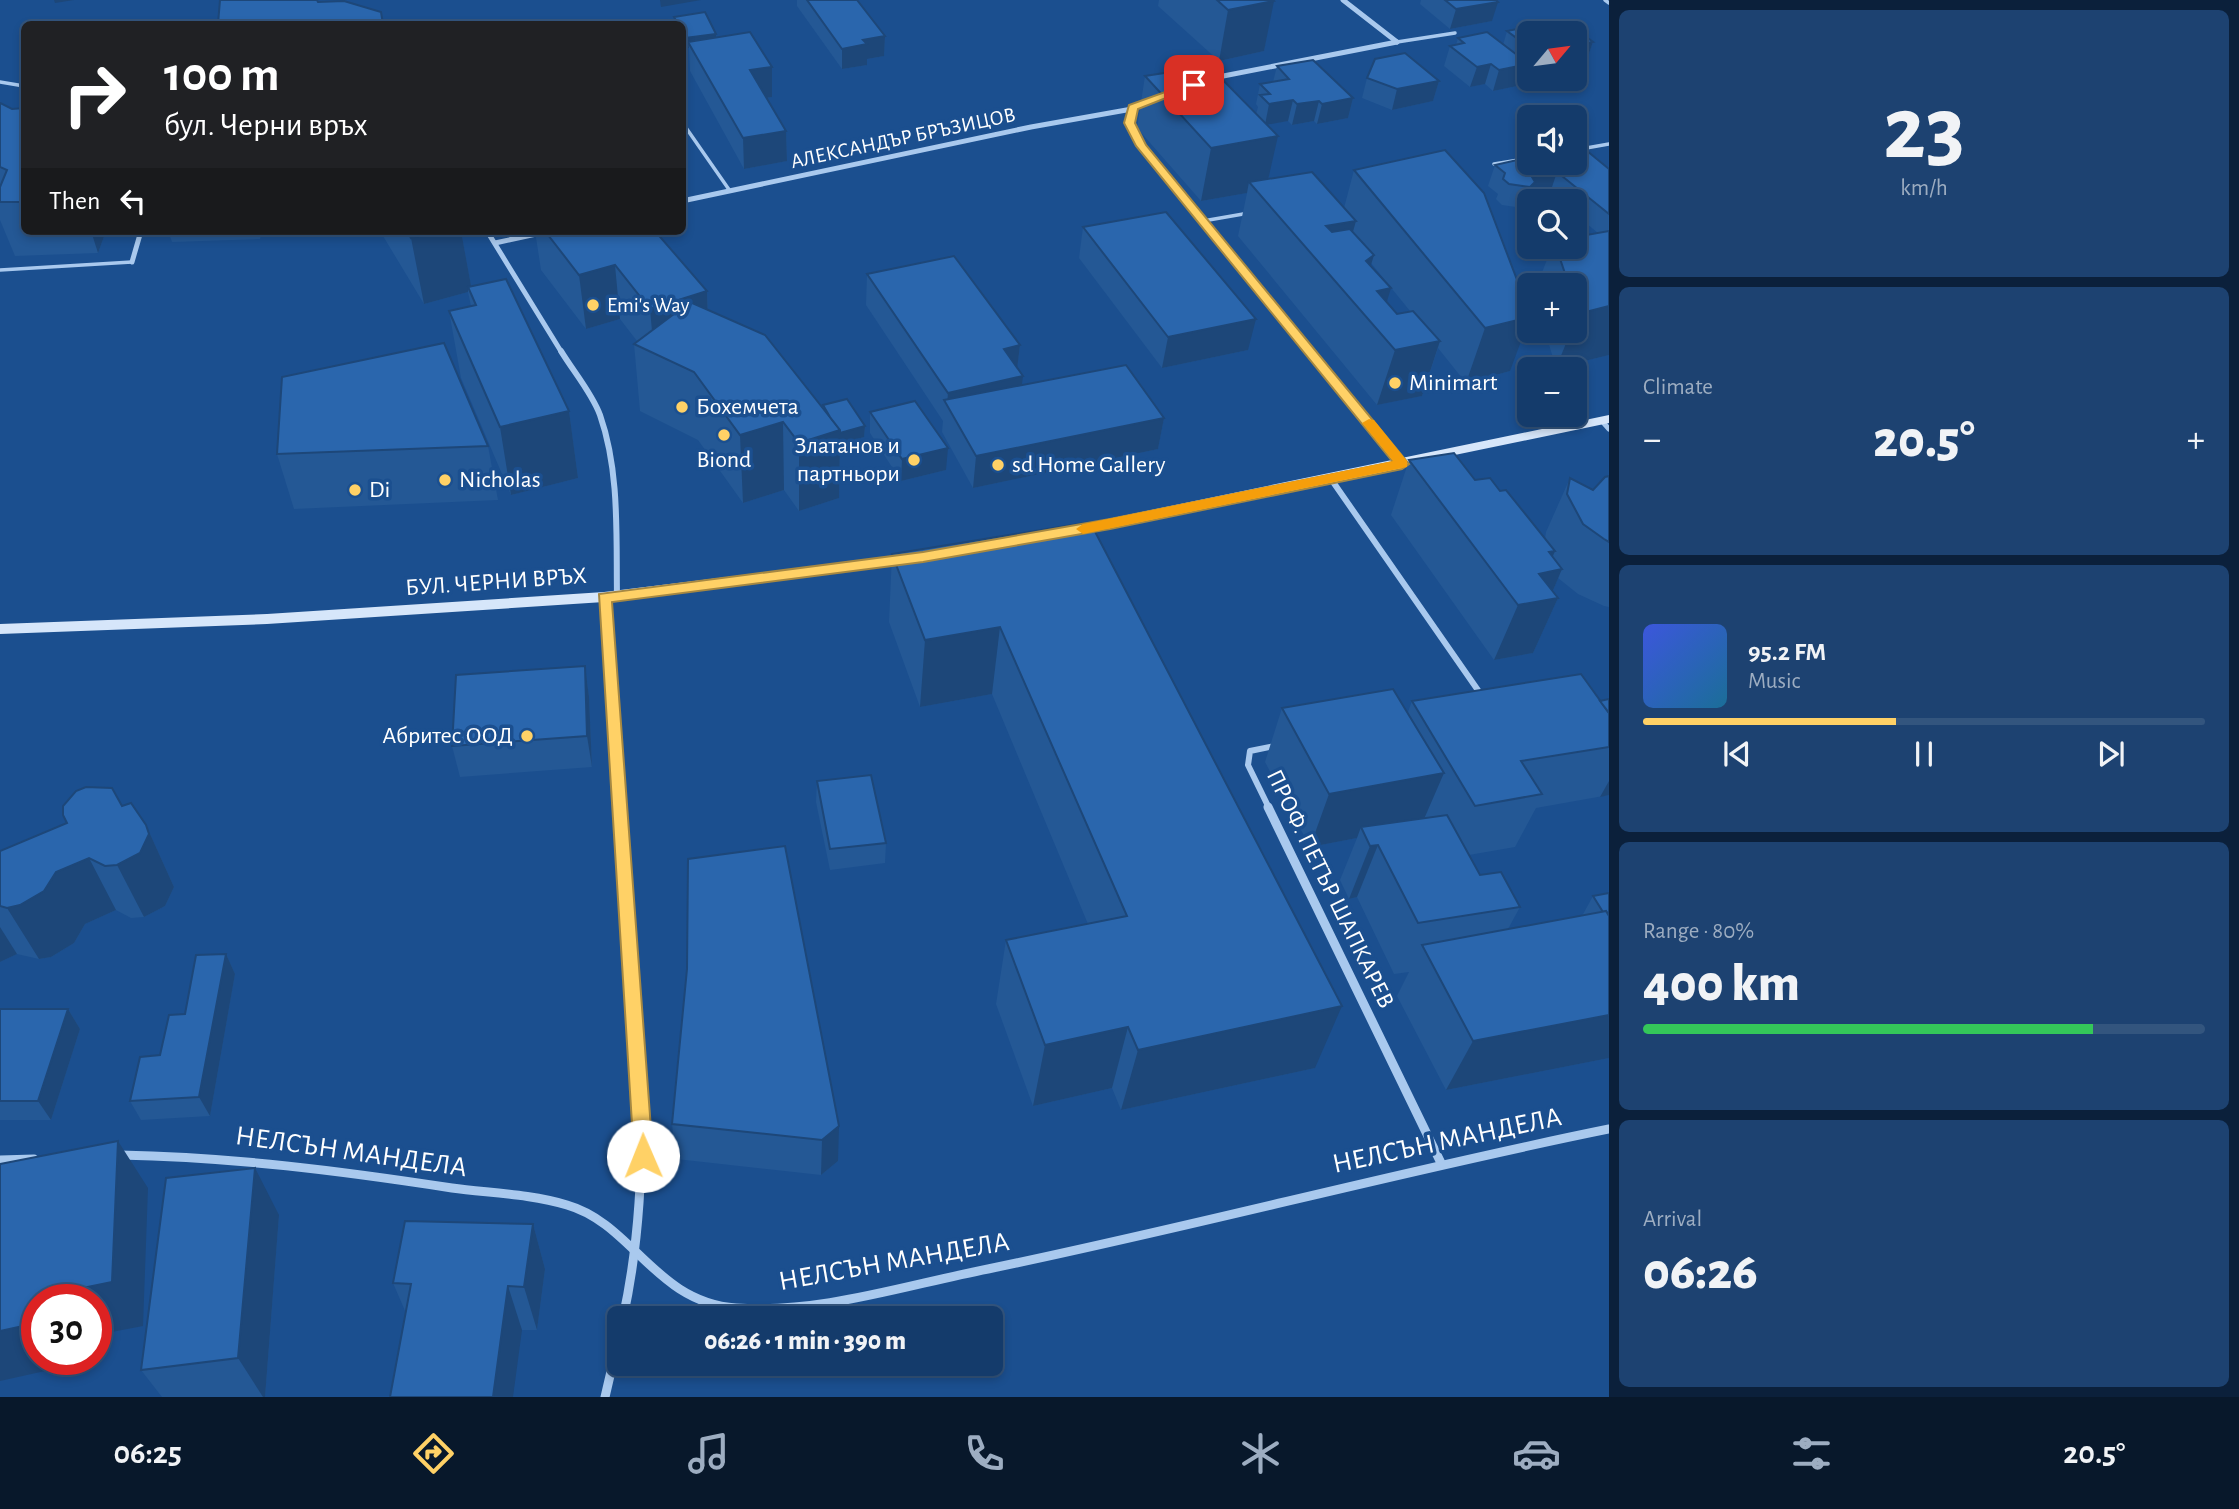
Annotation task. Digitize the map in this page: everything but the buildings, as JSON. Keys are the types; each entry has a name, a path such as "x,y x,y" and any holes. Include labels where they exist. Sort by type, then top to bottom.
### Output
{"main road":[{"path":"1057,533 1606,423"},
{"name":"БУЛ. ЧЕРНИ ВРЪХ","path":"0,629 267,619 611,597 923,557"},
{"path":"0,620 49,627"}],"street":[{"path":"1343,0 1397,43"},
{"path":"1210,79 1397,43"},
{"name":"АЛЕКСАНДЪР БРЪЗИЦОВ","path":"686,200 1031,127 1132,109 1159,96"},
{"path":"1132,109 1129,123 1141,146 1402,464"},
{"path":"132,262 140,235"},
{"path":"490,235 599,413 608,439 613,473 611,597 644,1180 637,1258 626,1306"},
{"path":"495,243 532,235"},
{"path":"1331,479 1485,700"},
{"path":"1471,703 1497,697"},
{"name":"ПРОФ. ПЕТЪР ШАПКАРЕВ","path":"1288,743 1250,751 1248,765 1441,1163"},
{"name":"НЕЛСЪН МАНДЕЛА","path":"106,1155 211,1157 347,1172 569,1205 606,1226 637,1258 665,1281 696,1300 733,1308 797,1308 1087,1248 1441,1163 1609,1129"},
{"path":"0,1160 40,1158"},
{"path":"604,1397 609,1376"}],"lane":[{"path":"1397,43 1455,33"},
{"path":"0,82 21,86"},
{"path":"686,128 730,191"},
{"path":"1587,148 1609,144"},
{"path":"1494,164 1517,160"},
{"path":"1203,221 1254,212"},
{"path":"0,270 132,262"}],"slow traffic":[{"path":"1083,529 1402,464 1369,423"}],"place":[{"name":"Emi's Way","path":"593,305"},
{"name":"Minimart","path":"1395,383"},
{"name":"Бохемчета","path":"682,407"},
{"name":"Biond","path":"724,435"},
{"name":"Златанов и партньори","path":"914,460"},
{"name":"sd Home Gallery","path":"998,465"},
{"name":"Nicholas","path":"445,480"},
{"name":"Di","path":"355,490"},
{"name":"Абритес ООД","path":"527,736"}],"route":[{"path":"643,1156 642,1108 604,597 923,557 1110,524 1402,464 1141,146 1129,123 1133,107 1150,98 1194,85"}]}
